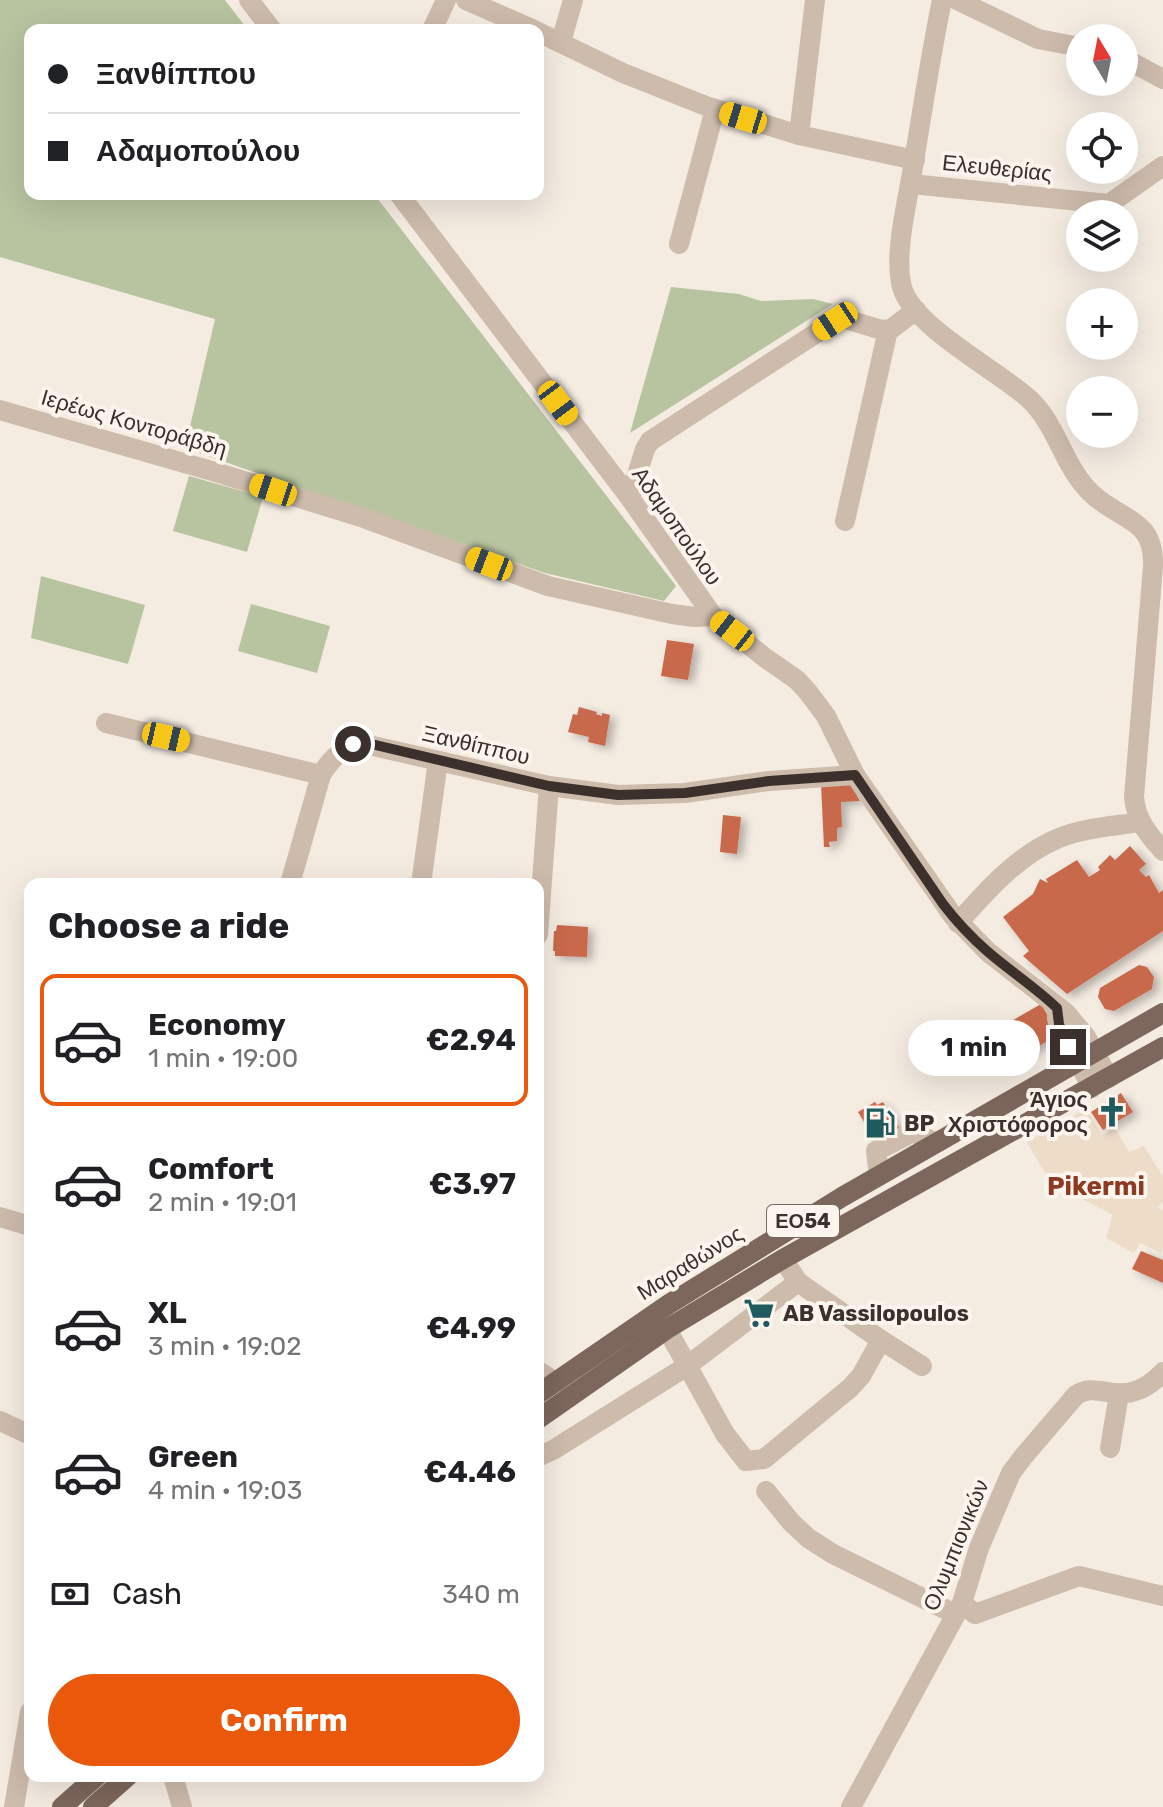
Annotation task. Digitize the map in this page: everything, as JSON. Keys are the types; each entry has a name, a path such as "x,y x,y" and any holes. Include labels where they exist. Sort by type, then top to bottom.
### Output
{"main road":[{"name":"Μαραθώνος","path":"547,1376 879,1176 1157,1017"},
{"path":"1157,1017 1163,1041"},
{"name":"Μαραθώνος","path":"544,1415 667,1329 783,1259 1163,1047"},
{"path":"62,1807 90,1782"},
{"path":"93,1807 121,1782"}],"street":[{"path":"435,24 446,0"},
{"path":"466,0 520,24"},
{"path":"561,42 573,0"},
{"path":"799,135 815,0"},
{"path":"942,0 901,250 900,278 904,293 916,310 939,333 1025,395 1045,417 1085,485 1102,502 1138,525 1150,539 1153,566 1134,797 1140,822 1163,851"},
{"path":"957,0 1038,39 1066,44"},
{"path":"251,1 268,24"},
{"path":"544,35 623,73 715,109 799,135 915,160"},
{"path":"1138,66 1163,79"},
{"path":"679,244 715,109"},
{"name":"Ελευθερίας","path":"911,184 1109,204 1163,166"},
{"name":"Αδαμοπούλου","path":"404,200 630,498 713,616 797,680 808,692 826,716 855,775 943,904 988,952 1039,990 1057,1008 1061,1029 1086,1057 1100,1083"},
{"path":"630,498 650,441 835,321 845,319 888,330 916,310"},
{"path":"845,521 888,330"},
{"name":"Ιερέως Κοντοράβδη","path":"0,410 198,466 364,518 548,586 672,614 713,616"},
{"path":"106,723 321,775 292,878"},
{"name":"Ξανθίππου","path":"321,775 346,747 360,743 549,786 596,793 642,795 855,775"},
{"path":"422,878 438,761"},
{"path":"542,878 549,786"},
{"path":"958,923 986,891 1028,854 1062,837 1140,822"},
{"path":"0,1217 24,1224"},
{"path":"783,1259 798,1282 922,1366"},
{"path":"544,1454 687,1366 798,1282"},
{"path":"667,1329 725,1434 746,1461 764,1459 850,1388 861,1376 881,1340"},
{"name":"Ολυμπιονικών","path":"851,1807 959,1609 979,1548 1011,1473 1076,1395 1090,1389 1119,1394 1133,1392 1147,1387 1163,1372"},
{"path":"1110,1448 1119,1394"},
{"path":"0,1421 24,1432"},
{"path":"766,1491 808,1538 833,1554 975,1614 1079,1576 1163,1596"},
{"path":"14,1807 24,1748"},
{"path":"175,1782 182,1807"}],"green space":[{"path":"0,0 225,0 243,24 24,24 24,200 379,200 676,586 664,601 545,573 185,448 215,319 0,257"},
{"path":"671,287 739,294 761,301 813,299 833,304 630,433"},
{"path":"189,476 263,497 247,552 173,531"},
{"path":"41,576 145,605 128,664 31,638"},
{"path":"251,604 330,626 317,673 238,651"}],"shaded area":[{"path":"1086,1109 1102,1135 1115,1128 1129,1152 1144,1146 1163,1177 1163,1202 1157,1207 1163,1210 1161,1253 1140,1243 1134,1253 1106,1238 1113,1215 1051,1183 1027,1142"}],"building":[{"path":"667,640 694,644 688,680 661,676"},
{"path":"579,707 602,716 602,713 610,715 605,746 588,742 589,737 568,732 573,714 577,715"},
{"path":"849,782 860,801 841,802 842,827 837,828 837,841 829,842 830,847 824,847 821,784"},
{"path":"723,815 741,817 737,854 720,852"},
{"path":"1130,846 1146,864 1139,870 1146,877 1149,875 1159,893 1163,890 1163,931 1067,994 1023,956 1029,951 1003,917 1033,894 1040,879 1048,883 1046,879 1077,860 1089,877 1100,870 1098,867 1110,855 1115,860"},
{"path":"557,925 588,927 587,957 555,956 554,931"},
{"path":"1139,965 1147,967 1154,977 1152,989 1114,1011 1105,1009 1098,997 1100,988"},
{"path":"1041,1004 1059,1034 1019,1058 1001,1027"},
{"name":"Άγιος Χριστόφορος","path":"1121,1093 1133,1112 1103,1130 1091,1112"},
{"name":"BP","path":"875,1102 877,1105 883,1102 903,1134 880,1148 858,1112"},
{"path":"1141,1251 1163,1260 1163,1283 1132,1269"}],"place":[{"name":"Άγιος Χριστόφορος","path":"1112,1112"},
{"name":"BP","path":"880,1123"},
{"name":"AB Vassilopoulos","path":"759,1313"}],"district":[{"name":"Pikermi","path":"1096,1186"}],"route":[{"path":"353,744 367,743 549,786 618,795 685,793 769,781 855,775 958,923 988,952 1039,990 1057,1008 1057,1019 1068,1047"}]}
